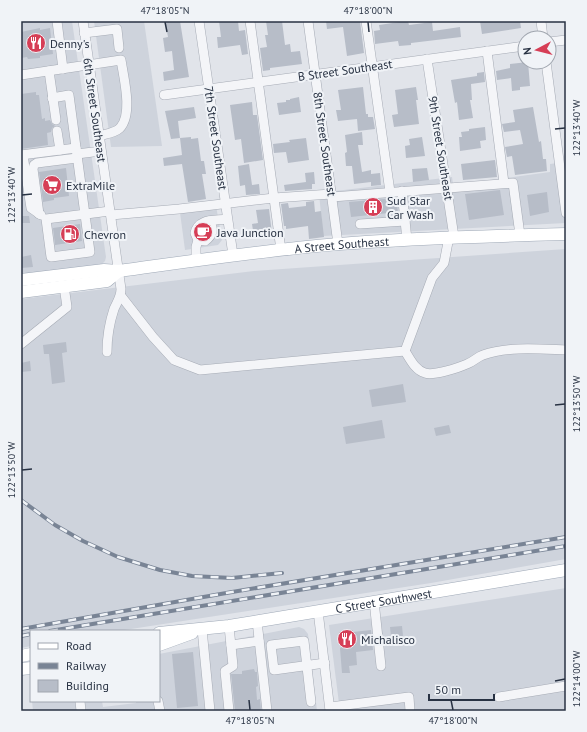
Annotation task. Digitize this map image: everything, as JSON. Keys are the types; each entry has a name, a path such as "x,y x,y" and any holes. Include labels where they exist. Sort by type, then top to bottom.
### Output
{"main road":[{"name":"A Street Southeast","path":"21,280 104,270 119,271 233,255 338,244 452,237 566,234"},
{"name":"A Street Southeast","path":"21,292 106,281 119,271"},
{"name":"C Street Southwest","path":"160,633 229,626 566,570"},
{"name":"C Street Southwest","path":"160,645 202,629"}],"street":[{"path":"57,21 63,69"},
{"name":"6th Street Southeast","path":"83,21 119,271 121,296"},
{"name":"7th Street Southeast","path":"199,21 233,255"},
{"path":"250,21 281,250"},
{"name":"8th Street Southeast","path":"308,21 338,244"},
{"path":"366,21 390,192"},
{"path":"84,33 116,25 127,106 126,118 119,129 109,134 99,136"},
{"name":"B Street Southeast","path":"164,95 517,47"},
{"path":"487,51 504,183"},
{"path":"21,75 89,65 120,55"},
{"name":"9th Street Southeast","path":"405,351 432,278 444,263 452,237 448,187 427,59"},
{"path":"547,70 566,213"},
{"path":"49,71 56,120"},
{"path":"52,98 69,95 77,153 90,252 51,257 32,169 37,163 77,153 101,151"},
{"path":"57,131 60,150"},
{"path":"77,153 60,150 22,155 30,208 42,216 110,213 179,209 274,198 390,192 513,183 520,235"},
{"path":"402,191 407,240"},
{"path":"196,260 196,247 198,240 205,241 210,237 212,231 212,225 209,221 227,219"},
{"path":"360,224 405,221"},
{"path":"21,344 67,307 64,286"},
{"path":"107,352 107,335 115,307 121,296 153,337 174,360 200,370 405,351 416,368 426,374 441,372 468,364 482,355 498,352 525,349 566,350"},
{"path":"374,601 381,666"},
{"path":"318,610 330,709 355,707 408,697 410,711"},
{"path":"257,621 267,711"},
{"path":"229,626 233,666 224,671 229,711"},
{"path":"202,629 210,711"},
{"path":"231,645 259,641"},
{"path":"311,702 306,666 304,641 271,645 274,670 306,666 325,663"},
{"path":"499,697 566,686"}],"shaded area":[{"path":"21,21 72,21 106,257 105,261 101,265 21,275"},
{"path":"94,21 144,21 162,146 111,147"},
{"path":"566,162 566,223 323,236 319,193 452,177 453,184 491,180 550,172 550,164"},
{"path":"215,200 222,240 218,245 185,250 179,205"},
{"path":"566,249 566,559 431,583 125,630 30,630 30,646 21,648 21,299 254,271"},
{"path":"566,588 566,711 340,711 329,625"},
{"path":"299,627 304,629 308,634 317,711 33,711 32,702 102,702 103,707 136,702 160,702 160,654"}],"building":[{"path":"165,21 180,21 189,77 164,81 163,72 174,70 172,51 165,52 163,38 168,37"},
{"path":"219,21 238,21 239,31 245,30 248,54 242,55 240,45 218,48 217,37 221,37"},
{"path":"266,21 282,21 285,45 290,44 291,52 300,51 302,64 270,68 270,70 263,71 260,48 267,47 265,35 268,35"},
{"path":"326,21 360,21 364,53 347,56 343,27 327,29"},
{"path":"408,21 409,25 432,22 433,31 460,27 461,37 411,43 411,45 399,46 398,41 375,44 374,31 380,30 379,25"},
{"path":"480,21 520,21 521,28 482,34"},
{"name":"Denny's","path":"40,28 40,30 50,28 53,54 40,56 40,58 21,58 21,32"},
{"path":"517,63 517,70 529,70 530,86 520,87 520,90 512,91 511,78 497,80 496,71 510,68 510,64"},
{"path":"484,72 485,82 471,84 472,100 470,100 473,118 459,120 457,102 455,103 451,80 477,76 477,73"},
{"path":"363,87 366,114 368,114 368,117 373,117 375,129 358,131 357,119 338,121 336,110 341,110 338,90"},
{"path":"416,87 419,124 394,127 392,115 398,114 395,90"},
{"path":"36,92 36,95 39,95 42,119 45,118 45,121 50,120 55,126 52,128 51,132 47,133 48,145 21,149 21,94"},
{"path":"299,97 301,112 279,115 277,103 286,102 286,100"},
{"path":"252,102 253,115 257,115 263,160 244,163 241,139 235,140 230,105"},
{"path":"194,107 196,118 178,121 180,138 171,139 165,111"},
{"path":"533,107 539,142 541,141 543,159 546,159 547,171 515,175 512,156 507,157 505,147 523,144 520,130 504,132 502,124 515,122 513,110"},
{"path":"485,127 486,140 480,141 481,148 460,151 459,137 462,137 461,132 469,131 469,129"},
{"path":"362,132 363,145 358,145 362,172 371,170 371,174 380,173 381,185 371,186 371,182 354,184 352,166 346,166 345,153 347,152 345,135"},
{"path":"191,137 191,139 198,138 201,161 204,161 206,174 202,174 206,199 188,202 182,164 164,166 163,158 182,155 180,138"},
{"path":"422,137 425,156 406,158 405,146 410,145 409,139"},
{"path":"306,138 309,160 288,163 286,152 274,153 273,144"},
{"path":"495,160 497,177 463,180 461,164"},
{"path":"249,164 252,185 259,184 260,194 246,195 245,185 240,186 238,166"},
{"name":"ExtraMile","path":"66,168 69,196 54,198 54,200 43,202 39,172"},
{"path":"427,168 429,180 413,182 412,169"},
{"path":"314,172 315,184 312,184 312,189 285,191 284,185 306,182 305,173"},
{"path":"500,190 504,215 469,220 465,194"},
{"path":"547,192 549,212 530,216 527,195"},
{"name":"Sud Star Car Wash","path":"396,198 398,212 351,217 349,202"},
{"path":"314,201 315,212 321,211 324,237 309,239 308,226 286,229 286,226 284,226 281,204 288,203 289,208 306,206 306,202"},
{"path":"269,209 272,234 254,237 252,224 258,223 256,210"},
{"path":"21,216 29,216 30,223 21,223"},
{"name":"Chevron","path":"80,224 82,241 55,245 53,228"},
{"path":"31,255 33,267 21,268 21,257"},
{"path":"66,342 67,352 62,353 65,382 52,384 49,354 44,354 43,345"},
{"path":"30,361 31,371 21,372 21,363"},
{"path":"403,384 406,402 372,407 369,390"},
{"path":"382,420 385,438 346,444 343,427"},
{"path":"449,425 451,433 436,436 434,428"},
{"path":"402,626 403,636 391,637 390,627"},
{"path":"353,630 353,632 371,630 373,650 356,652 357,665 349,666 350,673 342,673 340,648 342,647 341,632"},
{"path":"193,652 198,706 177,708 172,654"},
{"path":"254,669 255,672 257,672 257,700 260,699 261,711 235,711 231,674 242,674 242,671"}],"railway":[{"path":"21,500 55,525 83,541 118,557 160,570 192,576 232,578 282,573"},
{"path":"21,629 232,592 566,537"},
{"path":"56,630 566,546"},
{"path":"21,636 30,634"}],"place":[{"name":"Denny's","path":"36,43"},
{"name":"ExtraMile","path":"52,185"},
{"name":"Sud Star Car Wash","path":"373,207"},
{"name":"Java Junction","path":"203,232"},
{"name":"Chevron","path":"70,234"},
{"name":"Michalisco","path":"347,639"}]}
